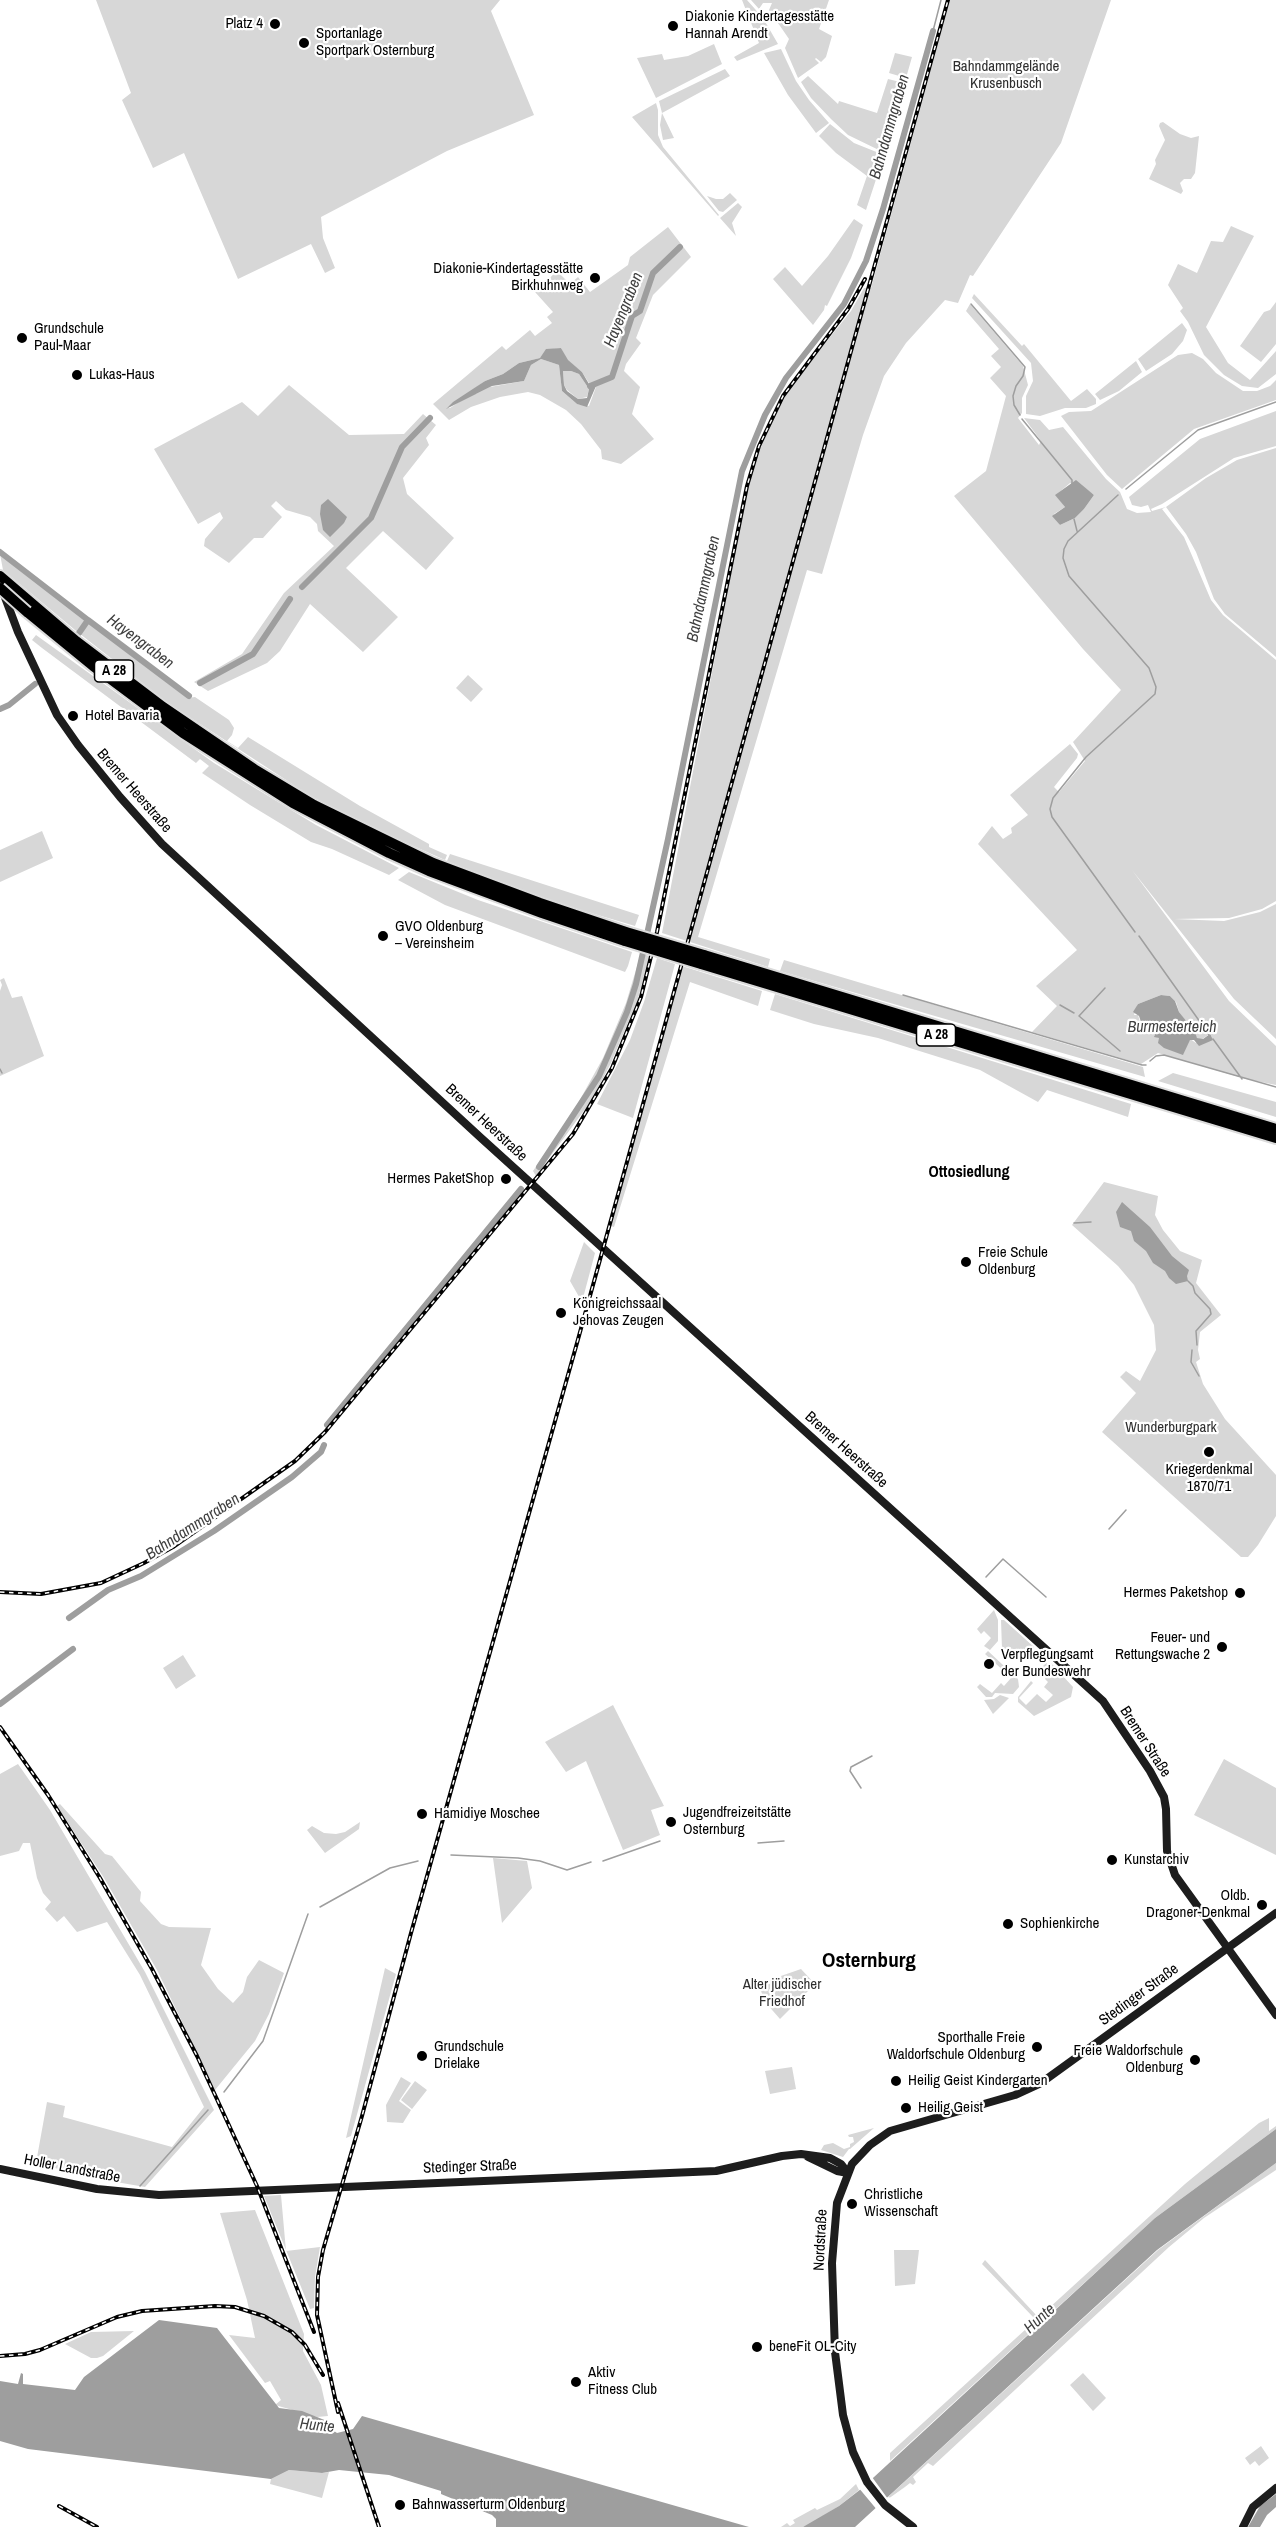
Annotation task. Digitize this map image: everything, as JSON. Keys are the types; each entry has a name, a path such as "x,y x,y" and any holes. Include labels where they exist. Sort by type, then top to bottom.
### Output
{"highway":[{"name":"A 28","path":"0,576 27,606"},
{"name":"A 28","path":"0,587 27,606 119,686 300,807 431,867 542,914 626,936 1125,1087 1276,1138"},
{"name":"A 28","path":"1164,1099 1193,1103 1276,1129"},
{"path":"1193,1103 1208,1103 1276,1121"},
{"path":"1242,1128 1253,1136 1276,1144"}],"street":[{"name":"Bremer Heerstraße","path":"0,587 18,632 57,715 112,789 162,844 480,1137 1023,1628"},
{"name":"Bremer Straße","path":"1023,1628 1103,1701 1150,1771 1166,1804 1167,1851 1170,1867 1226,1949 1276,2015"},
{"name":"Stedinger Straße","path":"139,2194 177,2195 716,2170 801,2154 837,2171 848,2172 863,2150 892,2130 1015,2096 1041,2084 1276,1912"},
{"name":"Holler Landstraße","path":"0,2169 97,2189 139,2194"},
{"name":"Nordstraße","path":"848,2172 835,2215 833,2312 847,2434 858,2464 877,2497 913,2527"},
{"path":"1244,2527 1254,2507 1276,2488"}],"green space":[{"path":"96,0 500,0 491,11 534,115 447,151 321,217 323,238 335,268 325,273 311,244 238,279 184,153 153,168 122,100 131,93"},
{"path":"742,0 747,0 763,18 778,44 737,61 734,57 759,43"},
{"path":"751,0 829,0 819,29 832,36 826,57 821,62 816,58 819,63 798,78 785,48 789,39 769,10 772,3 763,3 759,9"},
{"name":"Bahndammgelände Krusenbusch","path":"950,0 1111,0 1061,143 973,276 970,275 958,303 945,300 906,343 884,376 863,435 822,574 807,570 698,937 770,959 768,967 662,933 748,485 760,447 784,397 851,311 864,288 871,288"},
{"path":"714,44 722,64 656,98 637,58 662,54 664,60 688,56"},
{"path":"781,49 796,81 829,123 816,133 788,95 764,53"},
{"path":"895,53 912,57 906,78 889,73"},
{"path":"725,69 730,76 662,113 659,101"},
{"path":"808,76 838,104 839,101 877,113 888,79 904,83 885,153 848,135 831,119 811,98 801,82"},
{"path":"656,103 658,135 663,147 718,216 632,117"},
{"path":"662,113 674,138 663,140 660,125"},
{"path":"1163,122 1180,134 1191,138 1199,136 1195,173 1191,179 1184,179 1180,183 1183,191 1181,194 1149,179 1165,140 1159,126"},
{"path":"830,124 854,143 884,155 866,210 857,205 867,176 836,153 819,136"},
{"path":"730,193 737,200 723,212 719,211 707,196 723,199"},
{"path":"738,203 742,207 732,223 736,236 720,218"},
{"path":"854,219 863,225 851,258 827,306 825,305 813,325 773,279 785,267 802,286 828,256"},
{"path":"1231,226 1254,236 1206,327 1228,363 1250,380 1276,351 1276,374 1258,388 1242,386 1224,375 1204,355 1180,311 1183,308 1168,285 1178,264 1197,273 1211,241 1223,242"},
{"path":"668,227 691,257 653,295 636,338 641,343 626,364 624,371 640,387 632,414 654,439 621,464 602,459 601,450 581,424 566,410 540,395 528,392 500,397 471,407 449,420 433,404 502,346 506,350 530,330 535,336 552,323 547,317 553,312 535,292 557,271 570,284 578,277 590,292 628,265 630,257","holes":["561,348 567,360 582,372 589,383 596,387 589,406 577,404 562,391 559,365 541,359 531,365 524,381 490,387 471,394 447,408 485,381 503,374 519,363 540,358 553,349"]},
{"path":"974,294 1022,346 1024,344 1071,401 1087,389 1096,399 1096,404 1086,408 1065,408 1040,416 1026,414 1026,396 1033,381 1031,363 972,298"},
{"path":"1276,302 1276,344 1261,362 1240,346 1264,312 1270,310"},
{"path":"970,304 1023,366 1028,385 1022,398 1022,413 1018,418 1039,445 1041,441 1024,418 1040,420 1049,430 1063,427 1106,479 1120,492 1127,509 1137,513 1151,512 1148,505 1141,507 1132,505 1129,497 1200,439 1276,411 1276,446 1234,458 1151,509 1152,511 1166,507 1162,509 1184,537 1211,600 1223,615 1276,660 1276,901 1262,909 1229,918 1174,919 1224,921 1260,912 1276,904 1276,1039 1234,999 1132,870 1229,1001 1276,1046 1276,1085 1246,1079 1158,1053 1141,1064 1032,1032 1057,1006 1036,986 1077,950 978,844 992,826 1003,839 1012,833 1011,828 1028,815 1010,795 1070,744 1078,754 1054,787 1059,792 1085,761 1073,742 1121,690 1083,649 954,496 986,471 1006,396 990,378 1001,367 991,356 999,349 966,311","holes":["1070,483 1083,487 1094,495 1075,518 1060,525 1054,514 1065,507 1056,495","1161,995 1170,996 1176,1002 1179,1012 1197,1038 1201,1040 1208,1035 1206,1043 1196,1043 1190,1039 1183,1054 1165,1047 1159,1038 1154,1036 1155,1034 1146,1028 1144,1023 1140,1022 1138,1015 1134,1015 1138,1004"]},
{"path":"1182,323 1187,330 1183,341 1172,354 1146,371 1138,359"},
{"path":"1192,353 1243,391 1257,391 1270,386 1276,380 1276,400 1194,429 1122,489 1107,475 1061,416 1069,412 1091,411 1178,355"},
{"path":"1136,361 1142,372 1119,391 1100,400 1095,394"},
{"path":"563,371 579,374 589,389 587,397 578,399 567,390 564,385"},
{"path":"289,385 349,435 404,434 423,414 436,425 426,438 429,445 403,478 407,494 454,538 426,570 383,531 346,568 398,617 363,652 310,604 280,651 267,663 208,691 194,682 242,654 284,593 334,546 318,531 317,524 310,517 286,510 276,501 271,506 282,517 263,538 254,538 229,563 204,546 205,539 223,518 220,512 198,524 154,449 242,402 258,416"},
{"path":"1276,448 1276,657 1225,614 1214,599 1196,552 1166,507 1206,478 1237,460"},
{"path":"0,554 188,698 195,697 229,720 234,728 227,741 238,748 248,737 360,806 429,844 429,847 447,855 445,860 373,828 309,795 168,703 3,570"},
{"path":"36,635 214,763 316,825 399,868 389,875 311,842 250,805 202,773 209,766 200,759 196,763 42,648 32,640"},
{"path":"468,675 483,689 471,702 456,688"},
{"path":"42,831 53,858 0,882 0,850"},
{"path":"450,854 639,915 635,926 527,894 447,861"},
{"path":"409,872 478,900 632,952 628,966 625,972 445,905 398,880"},
{"path":"641,953 649,956 638,999 611,1063 591,1101 536,1176 533,1171 572,1114 603,1058 626,1003"},
{"path":"657,958 675,964 633,1118 597,1104 630,1040"},
{"path":"784,960 1143,1067 1145,1077 780,971"},
{"path":"682,966 762,991 758,1006 690,982 614,1227 611,1226"},
{"path":"4,978 12,998 22,996 44,1056 0,1076 0,991 2,985 0,980"},
{"path":"775,994 1131,1104 1128,1117 1047,1090 1038,1102 980,1070 878,1038 814,1024 770,1010"},
{"path":"1173,1073 1276,1102 1276,1117 1158,1081"},
{"name":"Wunderburgpark","path":"1104,1182 1158,1196 1155,1215 1163,1230 1180,1251 1202,1260 1196,1283 1221,1315 1200,1332 1198,1350 1200,1359 1196,1362 1203,1384 1225,1419 1276,1475 1276,1516 1248,1557 1241,1557 1102,1432 1136,1393 1120,1377 1126,1371 1140,1381 1156,1350 1154,1325 1134,1285 1118,1266 1072,1225"},
{"path":"584,1242 595,1253 582,1302 570,1281"},
{"path":"994,1610 998,1620 998,1641 990,1650 984,1646 991,1638 984,1631 981,1634 977,1629"},
{"path":"1001,1620 1004,1620 1034,1647 1033,1649 1002,1649"},
{"path":"988,1651 1018,1679 1019,1687 1013,1694 995,1693 992,1697 986,1697 977,1687 980,1684 992,1693 1001,1683 1004,1686 1011,1678 1008,1670 1006,1673 985,1654"},
{"path":"183,1655 196,1676 176,1689 163,1668"},
{"path":"1051,1663 1073,1687 1071,1697 1034,1716 1018,1702 1018,1697 1031,1681 1033,1683 1019,1698 1026,1705 1037,1694 1046,1702 1053,1695 1044,1687 1048,1682 1045,1679 1048,1674 1043,1666"},
{"path":"1000,1695 1009,1698 993,1714 984,1700 994,1699"},
{"path":"613,1705 664,1806 651,1810 660,1835 623,1850 586,1761 566,1772 545,1742"},
{"path":"1224,1759 1276,1788 1276,1855 1194,1815"},
{"path":"18,1764 50,1810 145,1972 214,2110 145,2187 93,2178 36,2163 47,2102 65,2106 63,2117 172,2147 204,2107 140,1975 107,1922 77,1932 64,1916 57,1922 45,1909 51,1902 43,1893 37,1878 30,1843 23,1843 19,1851 0,1856 0,1774"},
{"path":"60,1804 105,1854 112,1856 141,1892 140,1901 161,1924 169,1927 211,1928 201,1965 218,1989 233,2003 243,1992 247,1977 259,1960 284,1973 269,2014 255,2041 215,2090 157,1970 104,1878 57,1806"},
{"path":"360,1822 359,1829 325,1853 307,1830 312,1826 324,1833 336,1834 345,1832"},
{"path":"493,1858 527,1861 532,1888 502,1923"},
{"path":"385,1968 396,1974 351,2136 346,2138"},
{"name":"Alter jüdischer Friedhof","path":"801,1969 815,1984 780,2019 766,2003 758,1984"},
{"path":"792,2067 796,2089 770,2094 765,2071"},
{"path":"401,2077 411,2083 399,2101 411,2110 403,2123 387,2122 386,2105"},
{"path":"415,2081 427,2090 412,2109 401,2100"},
{"path":"1269,2118 1269,2131 1276,2126 1276,2129 1155,2218 890,2461 890,2453 1185,2184 1259,2123"},
{"path":"874,2128 843,2157 821,2150 824,2145 833,2143 844,2149 850,2147 850,2144 854,2142 853,2137 848,2135"},
{"path":"1276,2163 1276,2170 1204,2218 1169,2247 933,2466 928,2463 913,2477 916,2482 913,2485 910,2483 891,2498 888,2497 1158,2250"},
{"path":"281,2195 286,2250 264,2196"},
{"path":"255,2210 304,2334 303,2351 321,2385 328,2416 317,2417 275,2405 281,2400 270,2381 265,2383 229,2335 255,2338 247,2300 220,2213"},
{"path":"320,2247 315,2277 314,2308 310,2309 286,2251"},
{"path":"894,2250 919,2250 915,2284 895,2286"},
{"path":"985,2260 1037,2316 1034,2318 982,2264"},
{"path":"134,2331 103,2356 97,2358 91,2358 65,2344 91,2332"},
{"path":"1083,2373 1106,2398 1093,2411 1070,2385"},
{"path":"1261,2446 1269,2458 1259,2466 1255,2461 1250,2465 1245,2458"},
{"path":"289,2470 329,2472 322,2498 270,2484 271,2479"},
{"path":"856,2484 859,2490 810,2524 803,2527 781,2527 787,2523 790,2526 795,2523 793,2520 815,2508 817,2510 840,2499"}],"water":[{"path":"561,348 568,360 582,372 589,384 596,386 587,407 577,404 562,391 559,365 541,359 531,365 524,381 492,386 446,409 485,381 503,374 519,363 540,358 546,349","holes":["563,371 579,374 589,389 587,398 578,399 567,391"]},
{"path":"1076,480 1094,495 1075,518 1060,525 1052,516 1065,507 1055,495"},
{"path":"328,499 347,517 330,537 323,530 320,514 321,505"},
{"name":"Burmesterteich","path":"1161,995 1170,996 1175,1001 1179,1012 1197,1038 1203,1039 1210,1034 1213,1040 1199,1046 1194,1040 1190,1040 1183,1055 1164,1048 1158,1043 1159,1038 1154,1037 1155,1034 1147,1030 1139,1016 1133,1012 1138,1004"},
{"path":"1122,1202 1150,1227 1172,1256 1189,1270 1188,1281 1176,1284 1134,1241 1131,1231 1120,1227 1116,1212"},
{"path":"1276,2129 1276,2163 1157,2250 855,2527 803,2527 839,2506 861,2489 1155,2218"},
{"name":"Hunte","path":"159,2320 217,2328 279,2408 302,2411 332,2423 337,2433 353,2429 362,2416 749,2527 496,2527 496,2519 492,2515 441,2494 441,2491 389,2475 339,2470 322,2473 289,2470 271,2479 28,2449 0,2441 0,2381 18,2384 21,2373 23,2384 75,2390 84,2377"},
{"path":"1276,2494 1276,2507 1267,2515 1260,2527 1248,2527 1260,2506"}],"pier":[{"path":"888,2458 872,2477 888,2499 905,2487 878,2511 858,2487"}],"waterway":[{"path":"933,31 941,0"},
{"name":"Bahndammgraben","path":"539,1167 599,1076 627,1012 636,984 668,839 742,471 765,415 786,378 844,304 866,261 933,31"},
{"name":"Hayengraben","path":"590,386 612,377 632,316 640,311 653,273 680,247"},
{"path":"971,304 1025,367 1013,396 1014,405 1020,415"},
{"path":"1126,489 1198,430 1276,402"},
{"name":"Hayengraben","path":"302,587 371,518 402,447 430,418"},
{"path":"1022,419 1072,480 1072,484"},
{"path":"1118,495 1068,541 1063,558 1069,576 1149,668 1156,687 1155,694 1086,757 1053,798 1050,809 1052,817 1135,932"},
{"path":"1074,519 1077,531"},
{"path":"0,552 88,620"},
{"name":"Hayengraben","path":"200,683 253,654 290,599"},
{"name":"Hayengraben","path":"79,633 88,620 189,696"},
{"name":"Hayengraben","path":"0,709 9,705 35,684"},
{"path":"1139,936 1210,1036"},
{"path":"1105,988 1079,1016 1120,1051"},
{"path":"903,995 1146,1065"},
{"path":"1060,1005 1074,1013"},
{"path":"1213,1039 1242,1079"},
{"path":"1150,1061 1156,1056 1164,1055 1276,1087"},
{"path":"0,1069 2,1073"},
{"name":"Bahndammgraben","path":"327,1425 521,1189"},
{"path":"1074,1223 1091,1222"},
{"path":"1188,1281 1195,1293 1210,1309 1211,1314 1196,1331 1197,1345"},
{"path":"1192,1350 1191,1362 1199,1376"},
{"name":"Bahndammgraben","path":"69,1618 108,1590 141,1576 214,1531 292,1477 321,1452 324,1445"},
{"path":"1109,1529 1126,1510"},
{"path":"986,1577 1003,1559 1046,1597"},
{"name":"Bahndammgraben","path":"0,1704 73,1649"},
{"path":"861,1788 850,1771 851,1767 872,1756"},
{"path":"603,1861 660,1841"},
{"path":"758,1843 784,1841"},
{"path":"451,1855 518,1858 540,1861 567,1870 591,1862"},
{"path":"320,1907 390,1868 418,1861"},
{"path":"224,2092 263,2041 308,1914"},
{"path":"140,2186 208,2110"}],"railway":[{"path":"338,2412 317,2315 318,2277 323,2250 577,1343 948,0"},
{"path":"0,1592 41,1594 101,1583 173,1547 295,1461 325,1432 573,1134 612,1068 641,997 657,932 747,486 759,446 783,396 848,309 865,279"},
{"path":"0,1727 48,1795 100,1878 152,1969 197,2056 257,2186 314,2332"},
{"path":"0,2356 40,2350 117,2317 142,2311 215,2306 235,2307 264,2316 292,2332 305,2345 323,2375"},
{"path":"338,2403 379,2527"},
{"path":"59,2506 97,2527"}],"place":[{"name":"Platz 4","path":"275,24"},
{"name":"Diakonie Kindertagesstätte Hannah Arendt","path":"673,26"},
{"name":"Sportanlage Sportpark Osternburg","path":"304,43"},
{"name":"Diakonie-Kindertagesstätte Birkhuhnweg","path":"595,278"},
{"name":"Grundschule Paul-Maar","path":"22,338"},
{"name":"Lukas-Haus","path":"77,375"},
{"name":"Hotel Bavaria","path":"73,716"},
{"name":"GVO Oldenburg – Vereinsheim","path":"383,936"},
{"name":"Hermes PaketShop","path":"506,1179"},
{"name":"Freie Schule Oldenburg","path":"966,1262"},
{"name":"Königreichssaal Jehovas Zeugen","path":"561,1313"},
{"name":"Kriegerdenkmal 1870/71","path":"1209,1452"},
{"name":"Hermes Paketshop","path":"1240,1593"},
{"name":"Feuer- und Rettungswache 2","path":"1222,1647"},
{"name":"Verpflegungsamt der Bundeswehr","path":"989,1664"},
{"name":"Hamidiye Moschee","path":"422,1814"},
{"name":"Jugendfreizeitstätte Osternburg","path":"671,1822"},
{"name":"Kunstarchiv","path":"1112,1860"},
{"name":"Oldb. Dragoner-Denkmal","path":"1262,1905"},
{"name":"Sophienkirche","path":"1008,1924"},
{"name":"Sporthalle Freie Waldorfschule Oldenburg","path":"1037,2047"},
{"name":"Grundschule Drielake","path":"422,2056"},
{"name":"Freie Waldorfschule Oldenburg","path":"1195,2060"},
{"name":"Heilig Geist Kindergarten","path":"896,2081"},
{"name":"Heilig Geist","path":"906,2108"},
{"name":"Christliche Wissenschaft","path":"852,2204"},
{"name":"beneFit OL-City","path":"757,2347"},
{"name":"Aktiv Fitness Club","path":"576,2382"},
{"name":"Bahnwasserturm Oldenburg","path":"400,2505"}],"district":[{"name":"Ottosiedlung","path":"969,1173"},
{"name":"Osternburg","path":"869,1961"}]}
